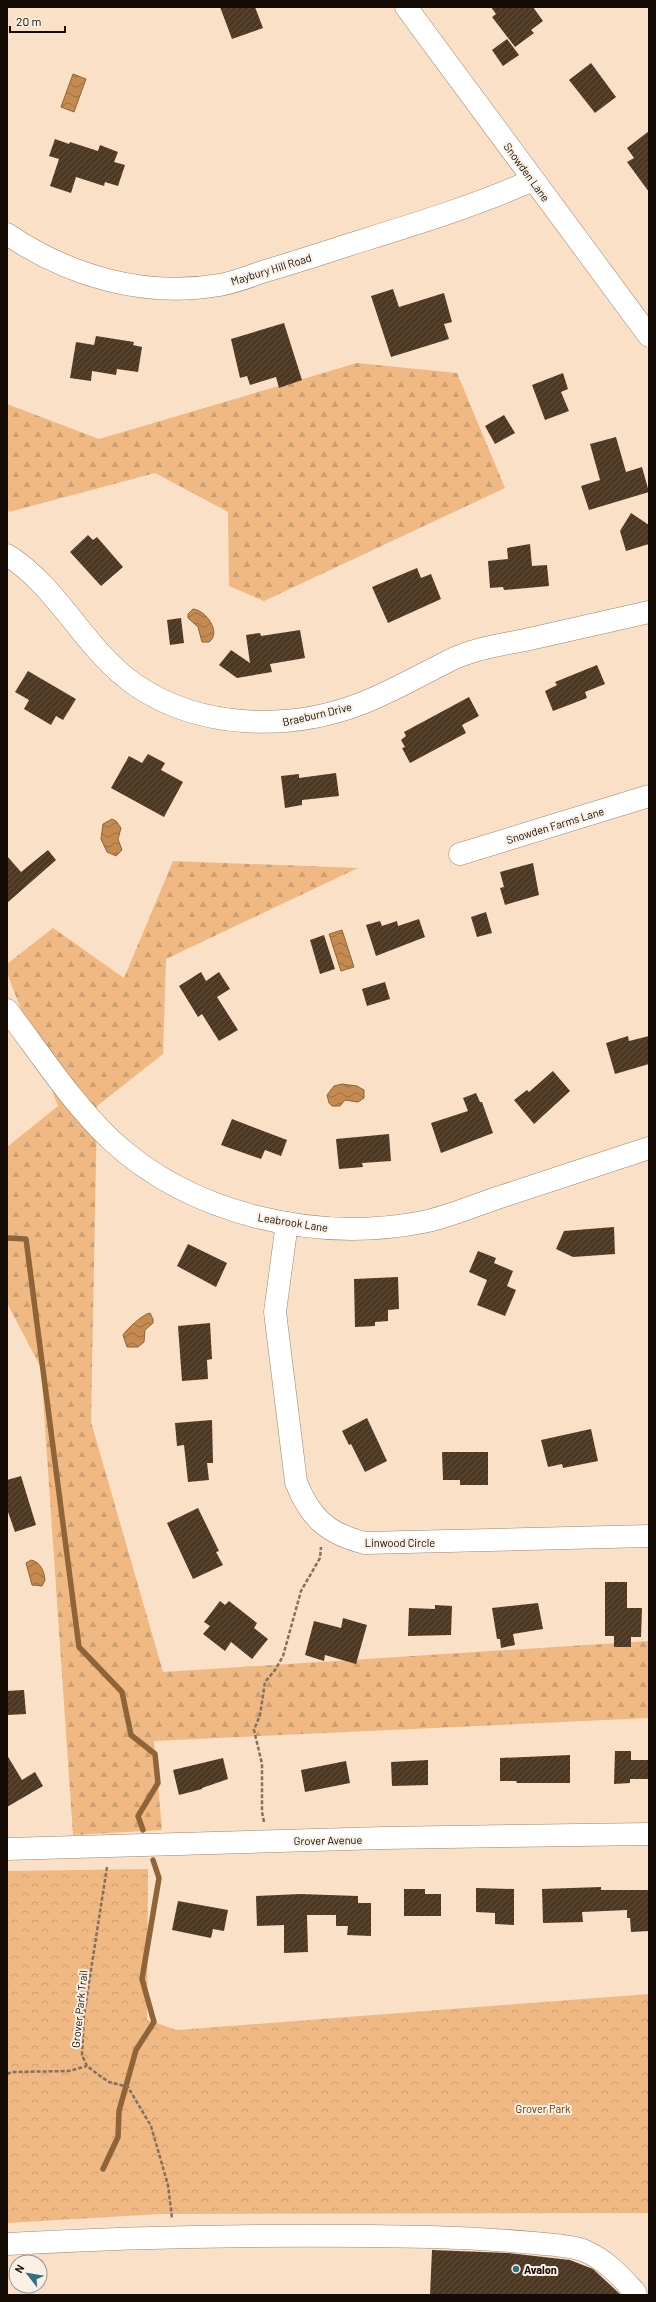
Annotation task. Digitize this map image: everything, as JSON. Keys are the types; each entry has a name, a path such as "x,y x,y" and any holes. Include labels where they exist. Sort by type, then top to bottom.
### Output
{"street":[{"name":"Snowden Lane","path":"406,7 649,336"},
{"name":"Maybury Hill Road","path":"7,234 42,256 73,270 111,282 146,288 185,289 220,285 416,224 533,180"},
{"name":"Braeburn Drive","path":"7,555 40,582 111,666 137,686 162,700 183,708 209,715 238,720 281,723 321,715 360,704 464,654 649,612"},
{"name":"Snowden Farms Lane","path":"460,854 649,796"},
{"name":"Leabrook Lane","path":"7,1010 89,1118 112,1141 145,1166 178,1185 212,1202 254,1216 287,1223 342,1229 380,1228 425,1221 649,1148"},
{"name":"Linwood Circle","path":"287,1223 275,1312 296,1482 303,1501 316,1518 329,1529 346,1538 365,1543 649,1536"},
{"name":"Grover Avenue","path":"7,1849 275,1841 649,1834"},
{"path":"7,2244 67,2240 304,2235 449,2238 509,2241 558,2245 585,2251 614,2269 636,2295"}],"path":[{"path":"275,1841 265,1829 262,1812 262,1764 254,1730 264,1697 265,1682 275,1670 283,1656 301,1591 320,1558 322,1545"},
{"name":"Grover Park Trail","path":"87,2066 82,2055 83,2029 107,1866"},
{"path":"7,2074 12,2072 69,2071 87,2066 109,2082 118,2083 128,2087 151,2126 168,2185 172,2223"}],"green space":[{"path":"357,363 457,373 505,488 264,601 229,586 228,512 155,473 9,512 7,507 7,404 99,439"},
{"path":"173,861 358,868 166,959 163,1054 97,1106 91,1422 163,1672 649,1641 649,1718 154,1741 162,1830 73,1835 41,1368 7,1303 7,1147 58,1106 7,973 7,964 53,928 124,978"},
{"name":"Grover Park","path":"148,1869 147,2020 177,2030 649,1994 649,2213 160,2214 7,2223 7,1871"}],"water":[{"path":"73,74 86,79 74,112 61,107"},
{"path":"193,609 203,613 211,622 214,633 213,638 209,642 202,642 198,627 188,618 188,614"},
{"path":"112,819 116,821 121,828 118,839 122,850 116,856 107,852 101,839 103,824"},
{"path":"342,930 354,967 341,971 329,934"},
{"path":"342,1084 357,1086 364,1090 364,1098 358,1102 345,1100 340,1106 332,1106 329,1103 327,1095 334,1086"},
{"path":"150,1313 153,1323 145,1330 144,1342 138,1347 127,1347 123,1335 135,1322"},
{"path":"31,1560 37,1563 43,1570 45,1580 42,1586 32,1585 26,1563"}],"building":[{"path":"220,7 255,7 263,28 232,39"},
{"path":"491,7 533,7 543,21 531,30 534,33 515,47 492,17 496,14"},
{"path":"507,39 519,55 503,66 492,50"},
{"path":"591,63 616,97 595,113 569,80"},
{"path":"649,131 649,192 627,162 634,158 627,148"},
{"path":"55,139 98,151 100,145 118,152 114,162 125,165 118,186 105,182 104,186 76,177 71,193 50,186 59,159 49,156"},
{"path":"393,289 399,307 444,293 452,322 444,324 449,339 391,357 371,296"},
{"path":"284,323 302,380 279,388 276,377 250,385 247,376 240,378 231,339"},
{"path":"96,336 134,342 133,345 142,347 138,372 117,369 116,375 92,371 91,381 70,378 76,342 94,345"},
{"path":"563,373 568,389 561,392 569,411 545,420 532,385"},
{"path":"504,415 515,433 495,444 485,426"},
{"path":"616,437 626,472 642,467 649,492 589,510 581,486 600,480 590,444"},
{"path":"631,513 649,525 649,544 626,551 620,531"},
{"path":"88,535 93,540 97,537 123,567 101,586 70,552"},
{"path":"530,544 532,566 547,565 549,586 504,590 503,587 490,588 488,561 508,559 507,548"},
{"path":"417,568 421,578 431,574 441,599 388,623 372,587"},
{"path":"181,618 184,643 170,645 167,620"},
{"path":"300,630 305,658 270,664 272,672 237,678 219,665 231,650 250,663 246,635 260,633 261,636"},
{"path":"597,665 605,684 585,692 587,698 553,711 545,691 557,685 555,682"},
{"path":"28,671 76,699 63,720 56,716 51,725 24,709 29,700 15,692"},
{"path":"469,697 479,716 462,725 466,733 410,763 402,748 405,747 401,740 406,736 404,732"},
{"path":"148,754 165,763 161,770 183,782 164,817 111,788 129,756 142,763"},
{"path":"336,773 339,796 302,800 302,805 285,808 281,776 299,774 299,778"},
{"path":"48,850 56,860 7,903 7,856 21,872"},
{"path":"533,863 539,895 505,905 500,888 504,887 500,872"},
{"path":"486,912 492,933 477,937 471,917"},
{"path":"419,919 425,937 376,956 366,925 380,921 382,926 397,921 398,926"},
{"path":"324,935 335,969 320,974 310,940"},
{"path":"201,972 206,981 219,972 230,989 217,997 238,1030 219,1041 202,1014 198,1017 179,986"},
{"path":"385,982 390,999 367,1006 362,989"},
{"path":"628,1036 629,1041 649,1036 649,1064 615,1074 606,1043"},
{"path":"553,1071 570,1091 534,1124 514,1100 527,1090 529,1092"},
{"path":"476,1093 480,1102 482,1102 493,1133 441,1153 431,1123 468,1111 463,1098"},
{"path":"232,1119 287,1140 281,1156 265,1150 261,1159 221,1145"},
{"path":"389,1134 391,1161 362,1163 363,1167 339,1169 336,1139"},
{"path":"614,1227 615,1254 573,1257 556,1249 564,1231"},
{"path":"188,1244 227,1263 216,1287 177,1266"},
{"path":"478,1251 496,1258 494,1263 513,1271 507,1286 516,1290 505,1316 477,1305 487,1280 469,1272"},
{"path":"398,1277 399,1309 388,1310 388,1321 375,1322 375,1326 355,1327 354,1279"},
{"path":"210,1323 212,1359 207,1360 208,1379 182,1381 178,1326"},
{"path":"367,1418 387,1461 365,1472 351,1444 349,1445 342,1431"},
{"path":"212,1420 213,1463 207,1463 209,1480 188,1482 184,1445 177,1446 175,1423"},
{"path":"591,1429 598,1461 563,1468 562,1464 548,1467 541,1440"},
{"path":"442,1452 488,1452 488,1485 460,1485 460,1480 443,1480"},
{"path":"21,1476 36,1525 15,1532 7,1509 7,1480"},
{"path":"198,1508 219,1551 216,1552 223,1565 193,1579 167,1523"},
{"path":"605,1582 627,1582 627,1608 642,1608 641,1637 631,1637 631,1647 614,1647 614,1636 605,1636"},
{"path":"220,1601 225,1605 229,1601 257,1623 254,1628 268,1639 252,1659 231,1642 225,1651 203,1634 210,1626 204,1622"},
{"path":"538,1603 543,1629 513,1634 515,1645 501,1648 500,1639 497,1639 492,1608"},
{"path":"435,1605 452,1606 451,1635 408,1636 409,1608 435,1609"},
{"path":"343,1618 367,1625 356,1664 325,1655 324,1661 305,1655 314,1621 341,1628"},
{"path":"24,1690 26,1714 7,1715 7,1691"},
{"path":"615,1751 631,1751 631,1760 649,1760 649,1779 630,1779 630,1783 614,1784"},
{"path":"7,1755 22,1780 35,1772 43,1786 7,1807"},
{"path":"570,1755 570,1783 517,1783 516,1781 500,1781 500,1758"},
{"path":"223,1758 228,1779 202,1789 179,1795 173,1770"},
{"path":"428,1760 428,1785 392,1786 391,1762"},
{"path":"346,1761 350,1783 305,1792 301,1770"},
{"path":"601,1887 601,1890 649,1890 649,1931 631,1932 630,1918 627,1918 627,1910 582,1912 583,1922 543,1923 542,1889"},
{"path":"476,1888 514,1889 514,1925 495,1924 495,1913 476,1912"},
{"path":"404,1889 425,1889 425,1894 441,1894 441,1916 404,1916"},
{"path":"300,1894 358,1896 358,1903 371,1903 371,1936 347,1935 348,1926 336,1926 336,1915 307,1915 308,1952 284,1953 284,1925 257,1926 256,1896"},
{"path":"178,1901 228,1910 224,1931 213,1929 211,1938 172,1930"},
{"name":"Avalon","path":"432,2250 508,2253 570,2260 593,2269 621,2295 430,2295"}],"waterway":[{"path":"7,1238 26,1239 79,1647 122,1692 131,1735 155,1754 158,1783 138,1816 143,1830"},
{"path":"103,2169 118,2137 119,2111 136,2050 154,2022 142,1979 159,1878 153,1860"}],"place":[{"name":"Avalon","path":"516,2269"}]}
